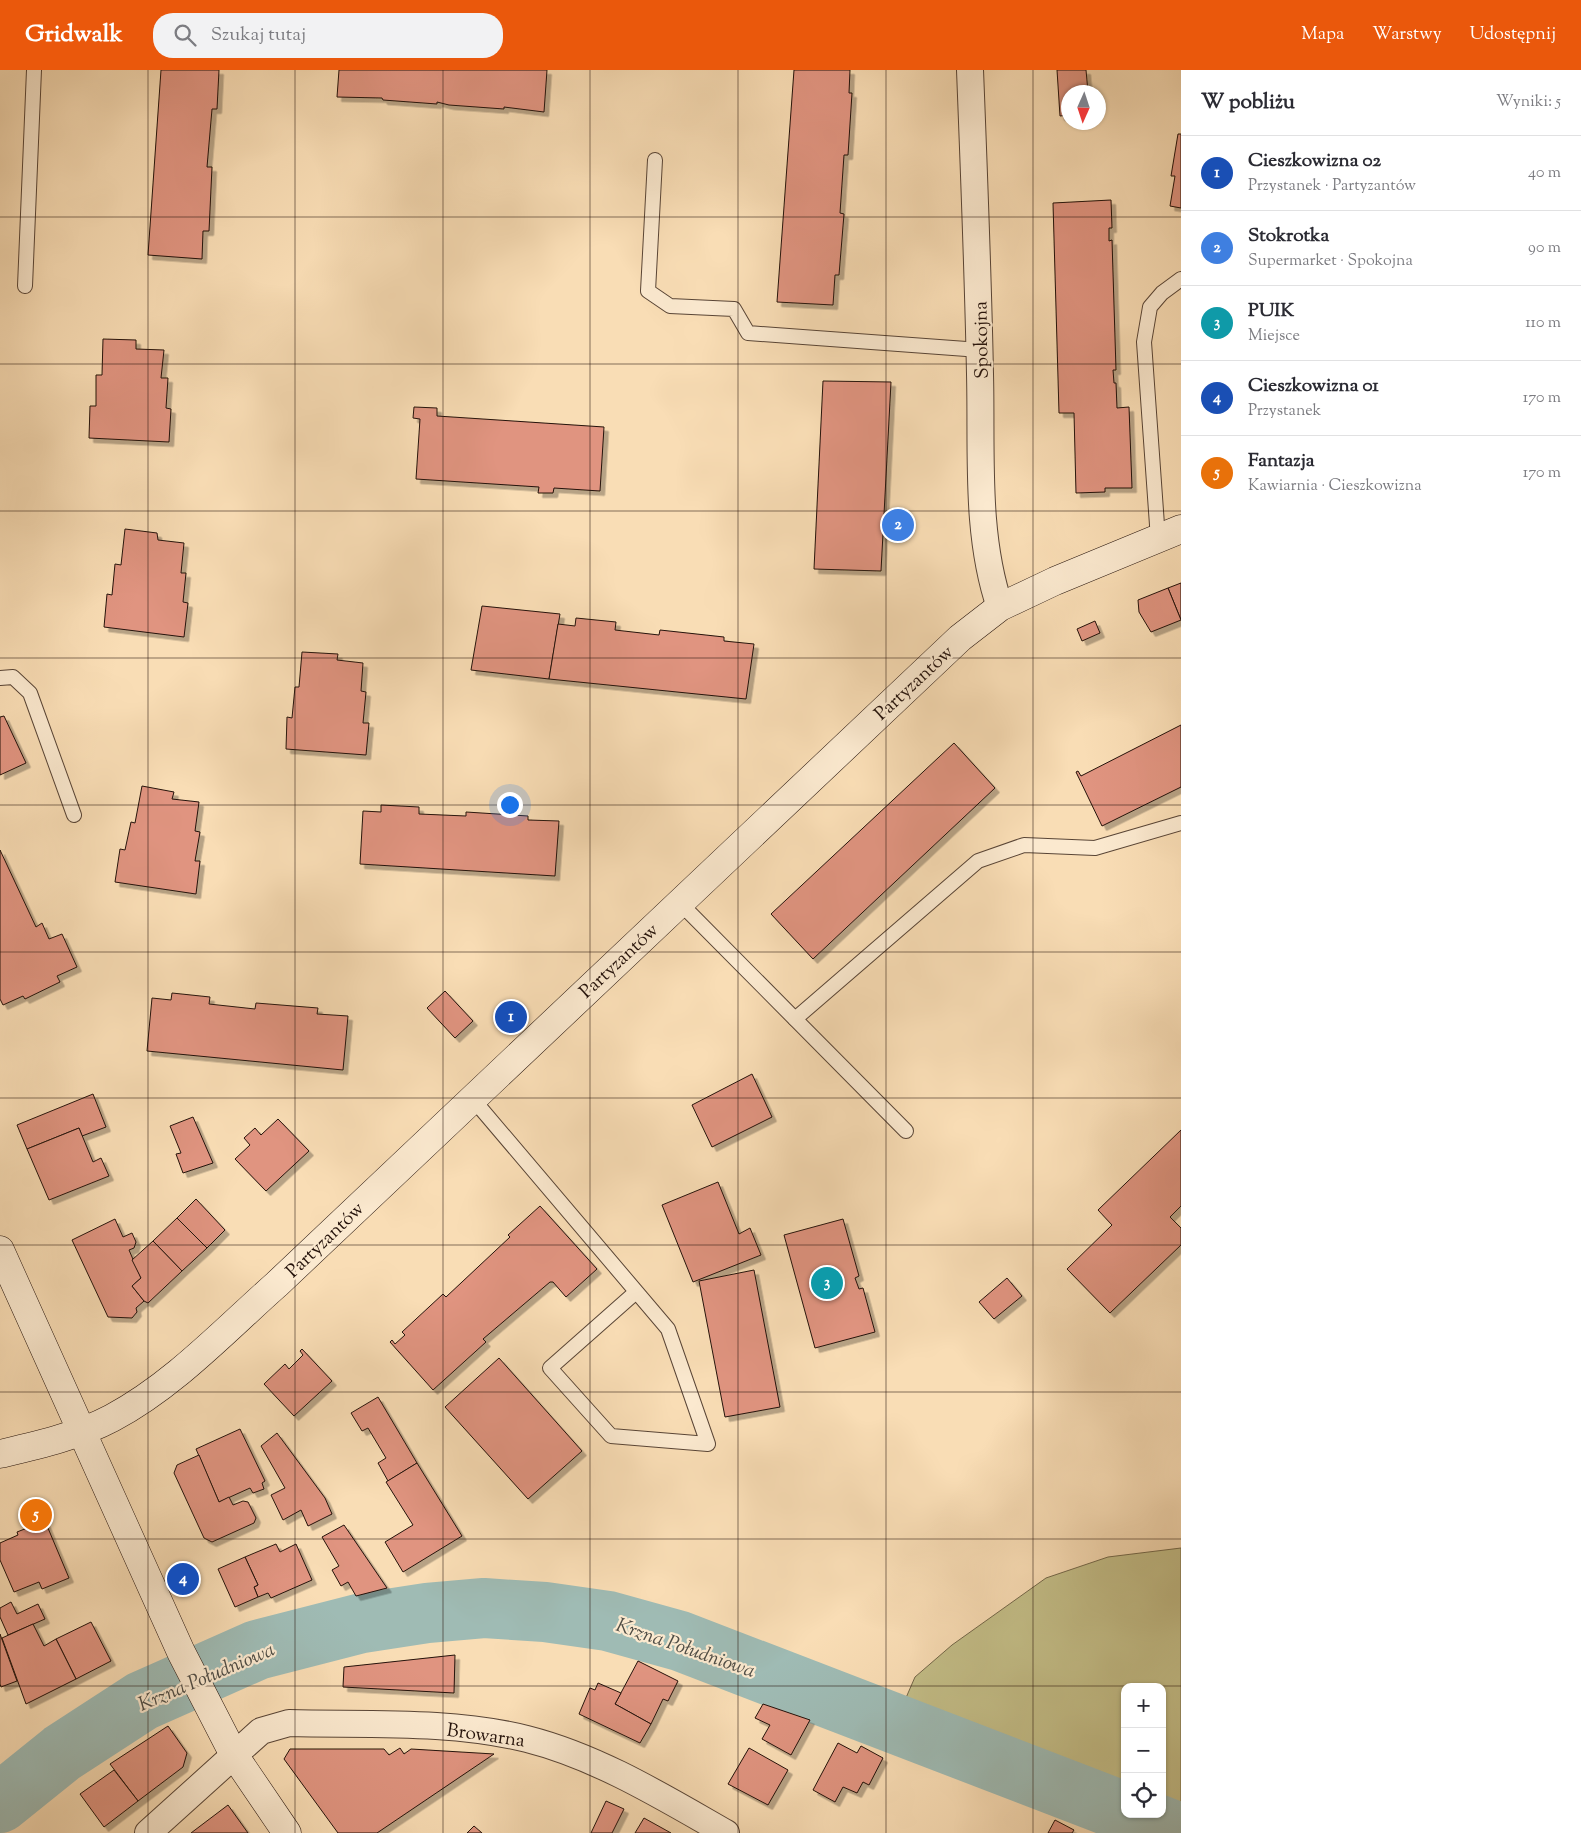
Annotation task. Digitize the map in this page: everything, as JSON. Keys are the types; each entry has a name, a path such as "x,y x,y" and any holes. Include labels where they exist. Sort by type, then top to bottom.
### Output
{"street":[{"name":"Spokojna","path":"970,70 986,550 990,578 1000,607"},
{"name":"Partyzantów","path":"0,1454 81,1431 112,1418 140,1401 182,1368 277,1284 678,902 960,638 1000,607 1055,581 1170,534"},
{"path":"0,1250 181,1652 234,1755 287,1833"},
{"name":"Browarna","path":"148,1833 261,1731 289,1723 475,1729 527,1738 575,1753 624,1777 726,1833"}],"lane":[{"path":"25,286 34,70"},
{"path":"655,160 648,291 670,306 734,309 748,333 980,350"},
{"path":"1170,534 1144,342 1150,307 1162,293 1181,279"},
{"path":"0,678 12,677 30,693 74,816"},
{"path":"795,1019 978,861 1024,845 1095,848 1181,823"},
{"path":"678,902 906,1131"},
{"path":"472,1098 668,1329 708,1444 611,1436 550,1368 636,1292"}],"shaded area":[{"path":"1181,1548 1181,1817 1166,1811 1166,1683 1121,1683 1121,1793 902,1707 915,1677 952,1645 1046,1578 1108,1557"}],"building":[{"path":"161,70 219,70 217,109 212,109 207,167 212,167 209,231 203,231 202,259 148,255"},
{"path":"339,70 547,70 544,112 504,107 504,109 449,105 437,102 437,104 383,100 382,98 337,97"},
{"path":"794,70 850,70 849,93 852,93 848,155 844,155 840,213 844,214 839,275 835,275 833,305 777,302"},
{"path":"1057,70 1086,70 1087,85 1061,85 1060,116"},
{"path":"1178,134 1181,134 1181,208 1170,206 1175,176 1171,176"},
{"path":"1111,200 1112,228 1109,228 1109,241 1112,240 1116,370 1113,370 1114,383 1116,383 1117,408 1129,407 1132,488 1105,488 1105,492 1076,493 1074,413 1059,413 1053,203"},
{"path":"103,339 136,340 136,349 164,350 161,378 168,378 166,408 171,409 169,442 89,438 90,406 96,406 96,375 102,375"},
{"path":"823,381 891,382 881,571 814,569"},
{"path":"414,407 437,408 437,416 604,427 600,491 554,488 553,493 538,493 539,487 416,479 420,419 413,418"},
{"path":"125,529 157,533 158,540 184,543 181,573 186,573 183,602 188,603 184,637 104,627 107,594 112,595 115,564 121,565"},
{"path":"1181,583 1181,620 1168,588"},
{"path":"1168,588 1181,620 1151,632 1139,612 1138,600"},
{"path":"482,606 560,614 549,679 471,670"},
{"path":"576,618 616,622 615,630 659,635 660,630 724,637 724,641 754,644 746,699 549,679 558,624 575,626"},
{"path":"1095,621 1100,633 1082,641 1077,629"},
{"path":"302,652 338,654 337,660 363,663 361,691 366,692 363,723 369,723 366,755 286,749 287,717 292,718 295,687 299,687"},
{"path":"4,716 26,763 0,775 0,717"},
{"path":"1181,725 1181,787 1102,826 1076,772 1078,771 1081,776"},
{"path":"954,743 995,788 813,959 771,914"},
{"path":"142,786 174,792 172,799 199,802 195,831 200,832 195,861 200,861 196,894 115,882 120,849 125,850 131,822 135,823"},
{"path":"381,805 419,807 419,814 466,816 466,812 528,816 528,820 559,821 555,876 360,864 363,811 381,812"},
{"path":"0,850 36,927 42,923 49,939 62,934 77,967 57,976 60,982 25,999 23,996 3,1005 0,999"},
{"path":"445,991 473,1021 455,1038 427,1008"},
{"path":"172,993 210,997 209,1004 255,1009 256,1003 318,1008 317,1014 348,1016 343,1070 147,1051 152,998 171,1000"},
{"path":"752,1074 772,1117 712,1147 692,1105"},
{"path":"93,1094 106,1127 82,1136 79,1128 27,1149 17,1125"},
{"path":"193,1117 213,1163 183,1173 176,1154 181,1153 170,1126"},
{"path":"278,1119 309,1151 266,1191 235,1159 250,1145 244,1138 255,1128 261,1135"},
{"path":"79,1128 93,1162 101,1158 109,1176 49,1200 27,1149"},
{"path":"1181,1130 1181,1206 1170,1217 1181,1228 1181,1245 1110,1313 1067,1269 1112,1225 1098,1210"},
{"path":"718,1182 739,1234 750,1228 761,1255 693,1282 662,1205"},
{"path":"196,1199 225,1230 207,1248 177,1218"},
{"path":"540,1206 597,1269 566,1297 553,1282 550,1282 483,1339 486,1342 433,1390 390,1342 392,1340 395,1344 405,1335 402,1332 443,1294 446,1297"},
{"path":"177,1218 207,1248 182,1271 153,1241"},
{"path":"115,1219 123,1237 132,1233 136,1242 134,1248 129,1250 141,1278 132,1286 144,1301 136,1308 137,1312 132,1318 108,1317 72,1240"},
{"path":"843,1219 859,1276 855,1278 859,1289 863,1288 875,1332 815,1348 784,1235"},
{"path":"153,1241 182,1271 148,1303 144,1301 132,1286 141,1278 132,1260"},
{"path":"754,1270 780,1407 725,1417 699,1281"},
{"path":"1007,1278 1022,1296 994,1319 979,1302"},
{"path":"302,1349 332,1381 294,1416 264,1384 285,1364 289,1369 303,1355 300,1351"},
{"path":"499,1358 582,1451 528,1499 445,1407"},
{"path":"378,1397 417,1463 388,1481 378,1463 386,1458 368,1428 362,1431 351,1413"},
{"path":"240,1429 265,1481 262,1483 264,1489 253,1493 250,1488 219,1502 196,1449"},
{"path":"277,1433 325,1498 332,1514 308,1526 301,1510 283,1520 271,1495 285,1488 261,1446"},
{"path":"199,1455 219,1502 229,1497 233,1505 243,1501 248,1502 256,1518 254,1523 212,1542 204,1538 174,1473 177,1465"},
{"path":"417,1463 462,1536 403,1572 385,1542 413,1525 386,1482"},
{"path":"45,1521 69,1578 42,1589 39,1582 14,1592 0,1560 0,1543 18,1535 17,1532"},
{"path":"344,1525 387,1588 356,1596 348,1582 341,1586 332,1570 339,1566 322,1537"},
{"path":"276,1544 280,1552 296,1544 312,1580 271,1598 268,1593 258,1597 254,1587 258,1585 245,1557"},
{"path":"245,1557 258,1585 254,1587 258,1597 235,1607 218,1569"},
{"path":"11,1602 17,1614 38,1604 45,1619 8,1635 0,1617 0,1608"},
{"path":"91,1622 111,1661 76,1679 56,1639"},
{"path":"33,1624 44,1646 56,1639 76,1679 26,1704 2,1638"},
{"path":"0,1634 17,1681 1,1687 0,1684"},
{"path":"455,1655 454,1693 343,1687 344,1667"},
{"path":"638,1661 678,1681 668,1701 663,1699 651,1724 615,1704"},
{"path":"598,1683 621,1693 615,1704 651,1724 640,1743 579,1714 590,1688 595,1690"},
{"path":"763,1704 810,1720 791,1755 762,1739 770,1725 755,1718"},
{"path":"168,1726 187,1753 183,1767 138,1801 110,1764"},
{"path":"838,1743 857,1753 861,1746 883,1758 869,1785 863,1782 857,1793 843,1787 835,1802 813,1790"},
{"path":"400,1748 404,1754 411,1749 494,1754 377,1833 338,1833 284,1759 290,1749 384,1749 389,1755"},
{"path":"749,1748 788,1770 768,1805 728,1784"},
{"path":"114,1770 138,1801 104,1827 80,1794"},
{"path":"606,1801 624,1809 612,1833 591,1833"},
{"path":"228,1805 248,1833 191,1833"},
{"path":"644,1818 671,1833 635,1833"},
{"path":"1055,1820 1074,1830 1072,1833 1048,1833"},
{"path":"474,1826 482,1833 467,1833"}],"waterway":[{"name":"Krzna Południowa","path":"0,1803 62,1753 142,1701 257,1650 362,1623 427,1613 484,1608 545,1612 608,1621 680,1641 1121,1810"},
{"name":"Krzna Południowa","path":"1141,1818 1180,1833"}],"place":[{"name":"Stokrotka","path":"898,525"},
{"name":"Cieszkowizna 02","path":"511,1017"},
{"name":"PUIK","path":"827,1283"},
{"name":"Fantazja","path":"36,1515"},
{"name":"Cieszkowizna 01","path":"183,1579"}]}
